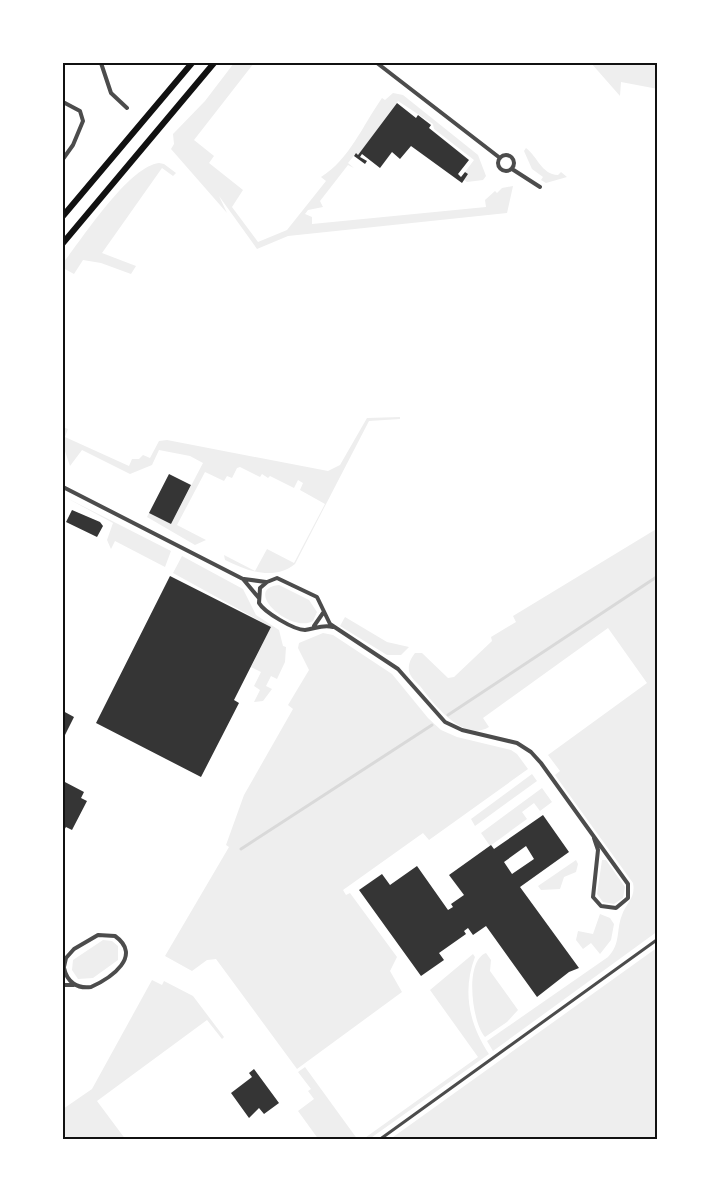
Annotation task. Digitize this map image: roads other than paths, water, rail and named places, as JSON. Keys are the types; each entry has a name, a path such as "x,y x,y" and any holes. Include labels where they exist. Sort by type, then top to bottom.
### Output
{"main road":[{"path":"63,216 192,63"},
{"path":"63,243 214,63"}],"street":[{"path":"101,63 111,93 127,108"},
{"path":"377,63 500,158"},
{"path":"63,102 80,111 83,121 73,145 63,159"},
{"path":"505,154 512,156 515,163 512,169 507,171 500,168 500,158 505,154"},
{"path":"512,169 540,187"},
{"path":"63,487 243,579 267,582"},
{"path":"258,598 260,588 267,582 280,578 305,590 321,601 323,611 333,627 398,669 446,722 462,730 512,742 531,752 594,838 629,886 628,898 616,908 601,906 592,895 598,850 594,838"},
{"path":"243,579 267,613 300,629 333,627"},
{"path":"314,627 320,622 323,611"},
{"path":"63,985 91,987 120,969 126,957 123,943 108,933 95,936 70,953 64,970 75,985"},
{"path":"379,1140 658,939"}],"waterway":[{"path":"448,715 658,576"},
{"path":"241,849 432,725"}]}
